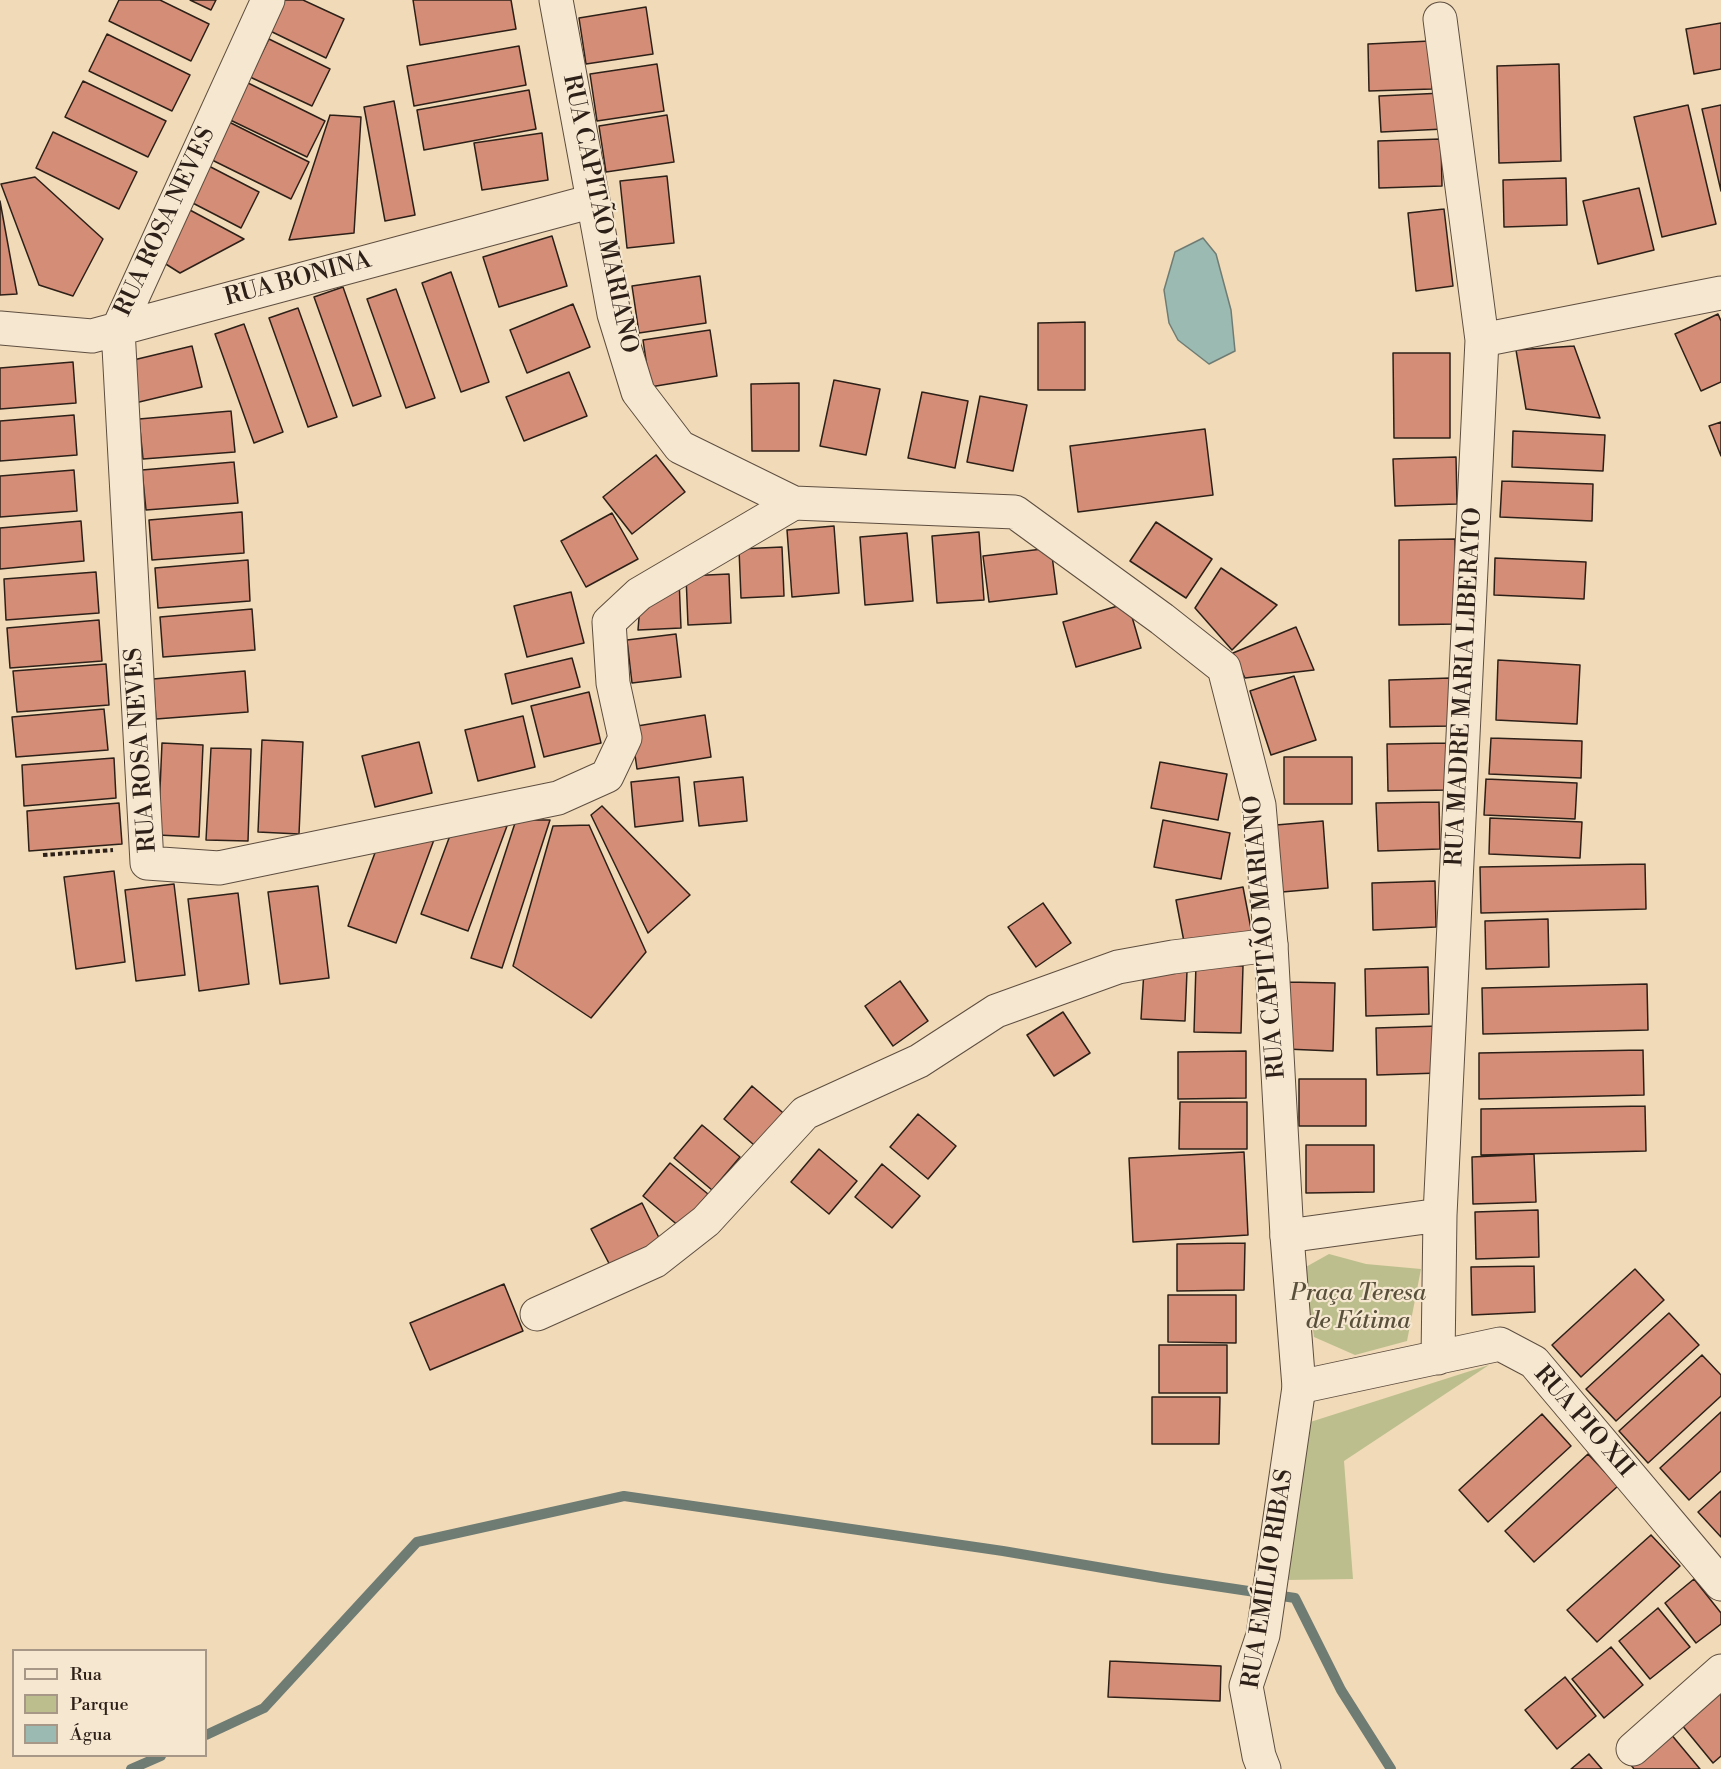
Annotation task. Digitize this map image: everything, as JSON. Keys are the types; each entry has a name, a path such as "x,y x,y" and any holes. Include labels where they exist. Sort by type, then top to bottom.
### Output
{"street":[{"name":"RUA ROSA NEVES","path":"268,0 118,329 147,863 219,868 558,798 607,776 625,738 613,683 609,622 639,594 794,503"},
{"name":"RUA CAPITÃO MARIANO","path":"556,0 614,314 638,392 680,447 794,503 1015,512 1224,668 1259,805 1271,945 1287,1236 1299,1387"},
{"name":"RUA MADRE MARIA LIBERATO","path":"1438,1358 1440,1215 1482,340 1440,19"},
{"name":"RUA BONINA","path":"0,328 92,336 593,201"},
{"path":"1482,340 1721,293"},
{"path":"537,1314 655,1262 706,1221 805,1113 919,1061 996,1011 1118,967 1173,957 1271,945"},
{"path":"1287,1236 1440,1215"},
{"name":"RUA PIO XII","path":"1299,1387 1500,1344 1534,1362 1721,1584"},
{"name":"RUA EMÍLIO RIBAS","path":"1264,1769 1259,1756 1246,1686 1263,1635 1299,1387"},
{"path":"1634,1749 1721,1671"}],"path":[{"path":"43,855 147,848"}],"green space":[{"name":"Praça Teresa de Fátima","path":"1329,1254 1366,1264 1421,1269 1407,1341 1355,1355 1314,1337 1304,1268"},
{"path":"1489,1365 1344,1461 1353,1579 1286,1580 1304,1424"}],"water":[{"path":"1203,238 1216,254 1231,310 1235,351 1209,364 1178,340 1169,323 1164,290 1175,252"}],"building":[{"path":"119,0 160,0 209,24 191,61 109,21"},
{"path":"190,0 216,0 211,10"},
{"path":"278,0 303,0 344,19 326,58 264,28"},
{"path":"413,0 511,0 516,29 420,45"},
{"path":"646,7 653,54 586,64 579,18"},
{"path":"1721,23 1721,69 1694,74 1686,29"},
{"path":"107,34 190,75 172,111 89,71"},
{"path":"269,39 330,69 312,106 250,77"},
{"path":"1430,41 1432,89 1369,91 1368,44"},
{"path":"519,46 526,85 414,106 407,66"},
{"path":"657,64 664,111 597,121 590,74"},
{"path":"1559,64 1561,161 1499,163 1497,66"},
{"path":"242,80 325,121 307,157 224,117"},
{"path":"83,81 166,121 148,157 65,117"},
{"path":"529,90 536,129 424,150 417,110"},
{"path":"1443,93 1444,129 1381,132 1379,96"},
{"path":"394,101 415,215 385,221 364,107"},
{"path":"1688,105 1716,224 1662,237 1634,117"},
{"path":"1721,105 1721,191 1702,109"},
{"path":"330,115 361,117 354,233 289,240"},
{"path":"667,115 674,162 606,172 599,126"},
{"path":"227,121 309,162 291,199 208,158"},
{"path":"53,132 137,172 119,209 36,168"},
{"path":"542,133 548,180 482,190 474,143"},
{"path":"1441,139 1442,186 1379,188 1378,141"},
{"path":"203,163 259,192 241,228 185,199"},
{"path":"667,176 674,243 627,248 620,181"},
{"path":"35,177 103,239 73,296 39,285 1,184"},
{"path":"1566,178 1567,225 1504,227 1503,180"},
{"path":"1639,188 1654,250 1598,264 1583,201"},
{"path":"0,201 17,294 0,295"},
{"path":"188,209 244,239 180,273 161,261"},
{"path":"1444,209 1453,286 1416,291 1408,213"},
{"path":"552,236 567,286 499,307 483,257"},
{"path":"451,272 489,382 461,392 422,283"},
{"path":"700,276 706,323 639,333 632,286"},
{"path":"343,287 381,396 353,406 314,297"},
{"path":"396,289 435,398 406,408 367,299"},
{"path":"573,304 590,347 527,373 510,330"},
{"path":"298,308 337,417 308,427 269,318"},
{"path":"1718,314 1721,321 1721,382 1701,391 1675,334"},
{"path":"1085,322 1085,390 1038,390 1038,323"},
{"path":"244,324 283,432 254,443 215,334"},
{"path":"710,330 717,376 650,387 643,340"},
{"path":"192,346 202,387 135,403 125,362"},
{"path":"1574,346 1600,418 1526,409 1516,350"},
{"path":"1393,353 1450,353 1450,438 1394,438"},
{"path":"73,362 76,403 0,409 0,368"},
{"path":"569,372 587,416 524,441 506,397"},
{"path":"834,380 880,389 866,455 820,446"},
{"path":"799,383 799,451 752,451 751,384"},
{"path":"922,392 968,401 955,468 908,458"},
{"path":"980,396 1027,405 1013,471 967,462"},
{"path":"231,411 235,452 143,459 139,419"},
{"path":"74,415 77,455 0,461 0,421"},
{"path":"1721,422 1721,456 1709,426"},
{"path":"1205,429 1213,495 1078,512 1070,446"},
{"path":"1513,431 1605,435 1603,471 1512,467"},
{"path":"656,455 685,492 632,534 603,497"},
{"path":"1456,457 1457,504 1395,506 1393,459"},
{"path":"234,462 238,503 146,510 142,470"},
{"path":"74,470 77,511 0,517 0,476"},
{"path":"1502,481 1593,484 1592,521 1500,517"},
{"path":"242,512 244,553 152,560 149,520"},
{"path":"612,513 638,559 586,587 561,541"},
{"path":"81,521 84,561 0,569 0,528"},
{"path":"1156,522 1212,559 1186,598 1130,561"},
{"path":"834,526 839,593 792,597 787,530"},
{"path":"979,532 984,600 937,603 932,536"},
{"path":"907,533 913,601 865,605 860,537"},
{"path":"1455,539 1456,624 1399,625 1399,540"},
{"path":"782,547 784,596 741,598 739,549"},
{"path":"1051,548 1057,594 989,602 983,556"},
{"path":"1495,558 1586,562 1584,599 1494,595"},
{"path":"248,560 250,601 158,608 155,568"},
{"path":"1221,568 1277,605 1232,650 1195,608"},
{"path":"96,572 99,613 6,620 4,579"},
{"path":"729,574 731,623 688,625 686,576"},
{"path":"679,579 681,628 638,630 640,605"},
{"path":"571,592 584,643 527,657 514,606"},
{"path":"1128,603 1141,648 1076,667 1063,622"},
{"path":"252,609 255,650 163,657 160,617"},
{"path":"99,620 102,661 10,668 7,628"},
{"path":"1296,627 1314,670 1245,678 1233,653"},
{"path":"676,634 681,677 632,683 627,640"},
{"path":"572,658 580,687 512,704 505,674"},
{"path":"1498,660 1580,665 1577,724 1496,720"},
{"path":"106,664 109,705 17,712 13,671"},
{"path":"245,671 248,712 156,719 153,679"},
{"path":"1294,676 1316,740 1271,755 1250,691"},
{"path":"1451,678 1452,726 1390,727 1389,680"},
{"path":"589,692 601,743 544,757 531,706"},
{"path":"104,709 108,750 16,757 12,717"},
{"path":"705,715 711,757 637,769 631,727"},
{"path":"523,716 535,767 478,781 465,730"},
{"path":"1491,738 1582,741 1581,778 1489,774"},
{"path":"262,740 303,742 299,834 258,832"},
{"path":"419,742 432,793 375,807 362,756"},
{"path":"162,743 203,745 199,837 158,835"},
{"path":"1450,743 1451,790 1388,791 1387,744"},
{"path":"211,748 251,749 248,841 206,840"},
{"path":"1284,757 1352,757 1352,804 1284,804"},
{"path":"114,758 116,798 24,806 22,765"},
{"path":"1160,762 1227,774 1218,820 1151,808"},
{"path":"679,777 683,821 635,827 631,782"},
{"path":"743,777 747,821 699,826 694,782"},
{"path":"1486,779 1577,783 1575,819 1484,815"},
{"path":"1439,802 1440,849 1378,851 1376,803"},
{"path":"119,803 122,844 29,851 27,811"},
{"path":"602,806 690,895 648,933 591,815"},
{"path":"1490,818 1582,822 1580,858 1489,854"},
{"path":"516,820 550,820 502,968 471,958"},
{"path":"1163,820 1230,833 1221,879 1154,867"},
{"path":"1323,821 1328,888 1282,892 1276,825"},
{"path":"589,825 646,952 591,1018 513,966 553,826"},
{"path":"507,826 468,931 421,914 452,830"},
{"path":"435,837 396,943 348,926 379,842"},
{"path":"1645,864 1646,909 1481,913 1480,867"},
{"path":"114,871 125,962 76,969 64,877"},
{"path":"1435,881 1436,927 1373,930 1372,883"},
{"path":"174,884 185,975 136,981 125,890"},
{"path":"318,886 329,978 280,984 268,892"},
{"path":"1243,887 1252,934 1185,947 1176,900"},
{"path":"238,893 249,984 199,991 188,899"},
{"path":"1043,903 1071,943 1036,967 1008,927"},
{"path":"1548,919 1549,967 1486,969 1485,921"},
{"path":"1196,964 1243,966 1241,1033 1194,1032"},
{"path":"1428,967 1429,1014 1366,1016 1365,969"},
{"path":"1144,970 1187,971 1185,1021 1141,1019"},
{"path":"900,981 928,1021 893,1046 865,1006"},
{"path":"1288,982 1335,983 1333,1051 1286,1049"},
{"path":"1647,984 1648,1030 1483,1034 1482,988"},
{"path":"1063,1012 1090,1053 1054,1076 1027,1035"},
{"path":"1439,1026 1439,1073 1377,1075 1376,1028"},
{"path":"1643,1050 1644,1095 1479,1099 1479,1053"},
{"path":"1246,1051 1246,1098 1178,1099 1178,1052"},
{"path":"1299,1079 1366,1079 1366,1126 1299,1126"},
{"path":"752,1086 789,1118 761,1151 724,1119"},
{"path":"1180,1102 1247,1102 1247,1149 1179,1149"},
{"path":"1645,1106 1646,1151 1481,1155 1481,1109"},
{"path":"918,1114 956,1146 928,1179 890,1147"},
{"path":"702,1125 740,1157 712,1190 674,1158"},
{"path":"1306,1145 1374,1145 1374,1192 1306,1193"},
{"path":"819,1149 857,1181 829,1214 791,1182"},
{"path":"1244,1152 1248,1235 1133,1242 1129,1158"},
{"path":"1534,1154 1536,1202 1473,1204 1472,1157"},
{"path":"670,1163 708,1194 680,1227 643,1196"},
{"path":"882,1164 920,1196 892,1228 855,1197"},
{"path":"642,1203 663,1246 613,1271 591,1229"},
{"path":"1538,1210 1539,1257 1476,1259 1475,1212"},
{"path":"1245,1243 1244,1290 1177,1291 1177,1244"},
{"path":"1534,1266 1535,1312 1472,1315 1471,1267"},
{"path":"1635,1269 1664,1300 1581,1377 1552,1345"},
{"path":"504,1284 523,1331 430,1370 410,1323"},
{"path":"1168,1295 1236,1295 1236,1343 1168,1342"},
{"path":"1669,1313 1699,1345 1616,1421 1586,1389"},
{"path":"1159,1345 1227,1345 1227,1393 1159,1393"},
{"path":"1702,1355 1721,1375 1721,1396 1648,1463 1619,1431"},
{"path":"1152,1397 1220,1397 1219,1444 1152,1444"},
{"path":"1721,1412 1721,1471 1689,1500 1660,1468"},
{"path":"1542,1414 1571,1446 1488,1522 1459,1490"},
{"path":"1588,1454 1618,1486 1534,1562 1505,1531"},
{"path":"1721,1491 1721,1537 1698,1512"},
{"path":"1651,1535 1680,1566 1597,1642 1567,1610"},
{"path":"1694,1579 1721,1613 1721,1624 1696,1643 1665,1603"},
{"path":"1658,1608 1690,1647 1650,1679 1619,1641"},
{"path":"1611,1647 1643,1685 1604,1718 1572,1679"},
{"path":"1110,1661 1221,1666 1220,1701 1108,1697"},
{"path":"1565,1677 1596,1716 1557,1749 1525,1710"},
{"path":"1721,1692 1721,1756 1713,1763 1681,1724"},
{"path":"1670,1733 1700,1769 1634,1769 1631,1765"},
{"path":"1589,1754 1602,1769 1571,1769"}],"waterway":[{"path":"207,1735 264,1708 417,1542 624,1496 1003,1551 1295,1598 1341,1690 1391,1769"},
{"path":"131,1769 159,1757"}]}
